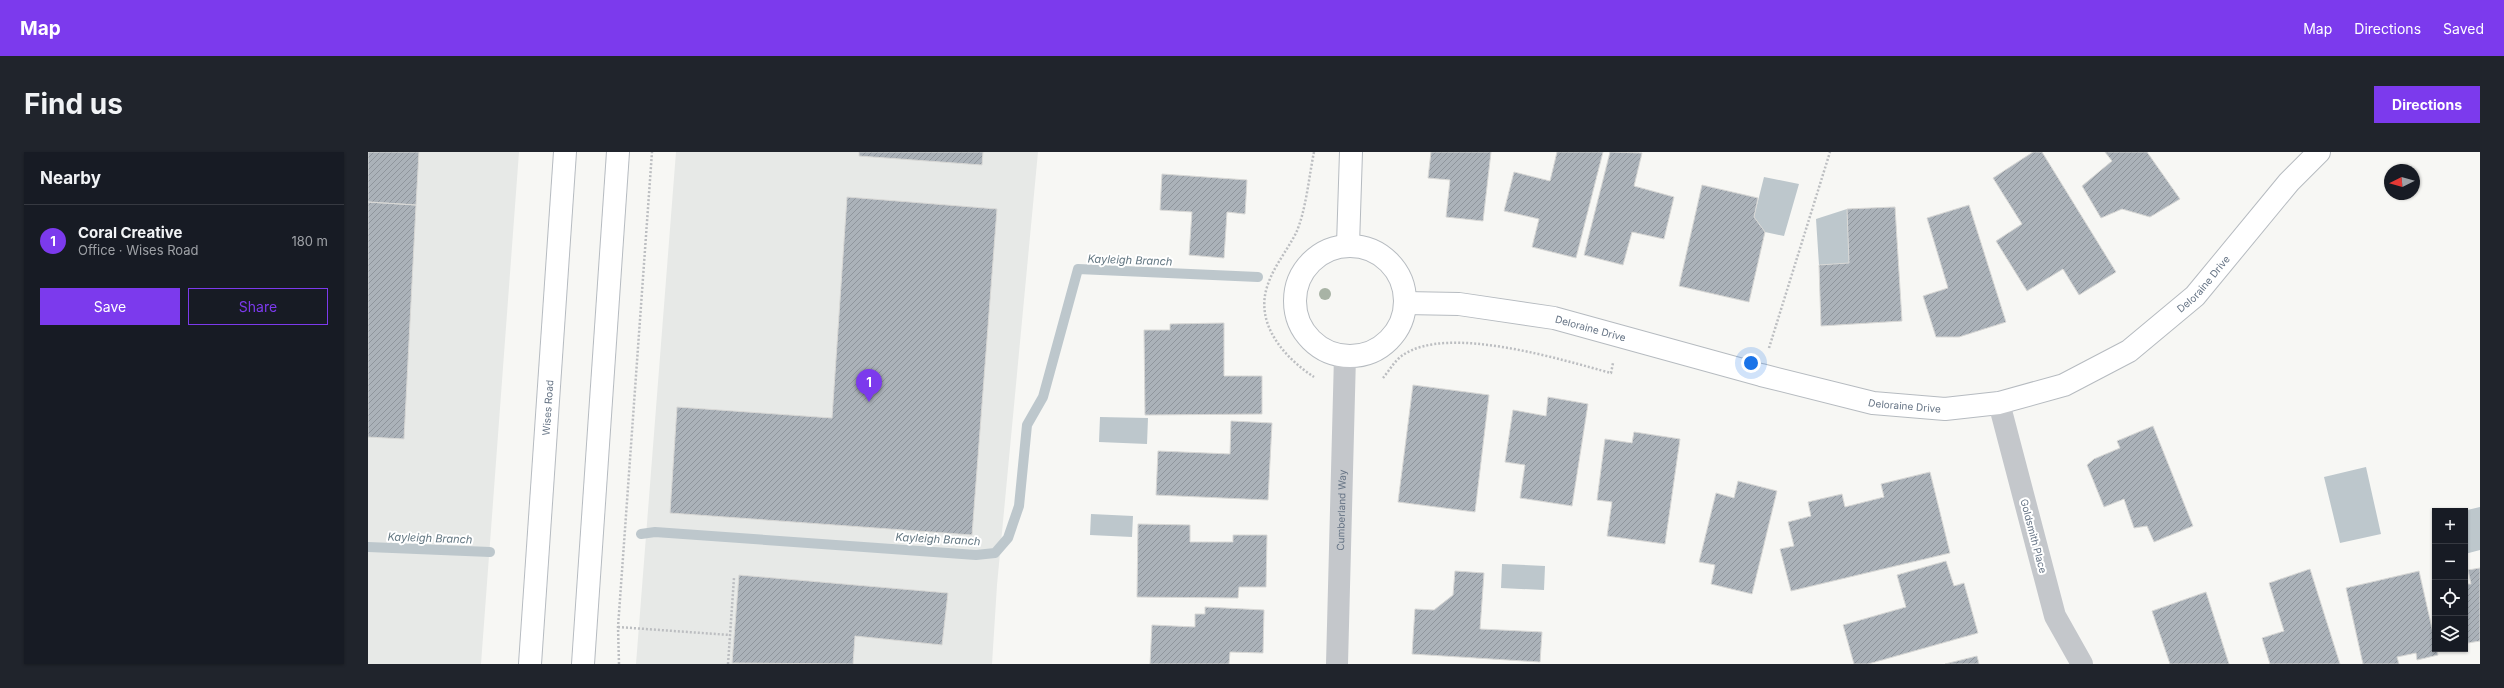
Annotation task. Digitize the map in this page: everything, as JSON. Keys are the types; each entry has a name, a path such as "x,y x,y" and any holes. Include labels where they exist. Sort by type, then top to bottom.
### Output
{"street":[{"name":"Wises Road","path":"530,664 565,152"},
{"path":"583,664 618,152"},
{"path":"1348,245 1351,152"},
{"name":"Deloraine Drive","path":"1405,303 1459,304 1554,318 1761,375 1873,403 1945,409 1999,403 2064,385 2129,351 2195,296 2289,182 2319,152"},
{"path":"1348,245 1365,247 1382,255 1398,274 1403,285 1405,303 1402,320 1393,336 1380,348 1363,354 1346,356 1328,351 1312,341 1301,326 1295,308 1296,290 1302,273 1314,258 1324,252 1348,245"},
{"name":"Cumberland Way","path":"1337,664 1346,356"},
{"name":"Goldsmith Place","path":"1999,403 2056,616 2082,664"},
{"path":"587,618 592,664"}],"path":[{"path":"619,664 618,627 652,152"},
{"path":"1314,152 1296,232 1277,264 1266,288 1266,317 1277,345 1297,366 1314,377"},
{"path":"1761,375 1830,152"},
{"path":"1383,378 1402,355 1420,348 1444,344 1508,347 1611,372 1620,336"},
{"path":"728,664 734,578"},
{"path":"618,627 730,635"}],"shaded area":[{"path":"368,152 519,152 481,664 368,664"},
{"path":"676,152 1038,152 997,585 992,664 636,664"},
{"path":"1764,177 1799,184 1784,236 1765,232 1754,217"},
{"path":"1847,209 1849,263 1819,265 1816,219"},
{"path":"1100,417 1148,418 1147,444 1099,442"},
{"path":"2366,467 2381,534 2340,543 2324,477"},
{"path":"2480,507 2480,550 2468,553 2468,544 2468,510"},
{"path":"1091,514 1133,516 1132,537 1090,535"},
{"path":"1502,564 1545,566 1544,590 1501,588"}],"building":[{"path":"368,152 419,152 416,205 368,202"},
{"path":"859,152 983,152 982,165 859,156"},
{"path":"1431,152 1491,152 1483,221 1446,217 1450,180 1428,178"},
{"path":"1557,152 1603,152 1576,258 1532,247 1539,219 1504,211 1514,172 1550,181"},
{"path":"1610,152 1642,153 1634,186 1674,197 1664,239 1632,232 1623,265 1584,255"},
{"path":"2033,152 2042,152 2116,272 2079,295 2063,269 2027,291 1996,241 2022,224 1993,178"},
{"path":"2105,152 2147,152 2180,199 2150,217 2122,209 2101,218 2082,186 2112,161"},
{"path":"1162,174 1247,180 1245,214 1227,212 1224,258 1189,255 1192,212 1160,210"},
{"path":"1702,185 1758,198 1754,217 1765,232 1749,302 1679,286"},
{"path":"847,197 997,209 972,535 670,513 677,407 832,418"},
{"path":"368,202 416,205 404,439 368,437"},
{"path":"1969,205 2006,322 1959,337 1936,337 1923,296 1948,288 1927,218"},
{"path":"1895,207 1902,321 1821,326 1819,265 1849,263 1847,209"},
{"path":"1224,323 1224,376 1262,376 1262,414 1145,415 1144,330 1170,330 1170,324"},
{"path":"1413,385 1489,395 1475,512 1398,502"},
{"path":"1548,397 1588,404 1572,506 1520,498 1525,465 1505,462 1513,410 1546,416"},
{"path":"1231,421 1272,423 1268,500 1156,495 1158,451 1230,454"},
{"path":"2153,426 2193,526 2154,542 2147,526 2134,528 2124,499 2104,507 2087,465 2094,459 2120,448 2117,441"},
{"path":"1634,432 1680,439 1665,544 1607,536 1612,502 1597,500 1605,439 1632,443"},
{"path":"1930,472 1950,553 1791,591 1780,549 1794,546 1788,522 1811,516 1808,502 1842,494 1845,507 1884,497 1881,484"},
{"path":"1738,481 1777,491 1752,594 1711,584 1715,565 1699,562 1716,493 1734,498"},
{"path":"1138,524 1190,525 1190,542 1233,542 1233,535 1267,535 1266,587 1239,587 1238,598 1137,597"},
{"path":"1946,561 1954,586 1964,583 1978,633 1868,664 1854,664 1843,625 1906,607 1897,575"},
{"path":"2480,568 2480,641 2468,643 2468,584 2471,584 2468,570"},
{"path":"2310,569 2340,664 2270,664 2262,638 2284,631 2269,583"},
{"path":"1455,571 1484,573 1480,629 1542,632 1540,662 1412,654 1415,609 1434,610 1453,595"},
{"path":"2419,571 2432,628 2432,652 2437,652 2438,655 2417,660 2416,653 2397,657 2399,664 2363,664 2346,588"},
{"path":"739,575 948,593 942,645 855,636 853,664 732,663"},
{"path":"2206,592 2229,664 2170,664 2152,611"},
{"path":"1205,607 1264,610 1263,653 1230,652 1229,664 1150,664 1152,625 1195,627 1195,614 1205,614"},
{"path":"1977,656 1979,664 1945,664"}],"waterway":[{"name":"Kayleigh Branch","path":"641,534 655,532 976,555 995,553 1008,538 1019,506 1027,425 1043,397 1078,269 1258,277"},
{"name":"Kayleigh Branch","path":"368,547 490,552"}],"place":[{"name":"Coral Creative","path":"869,402"}]}
